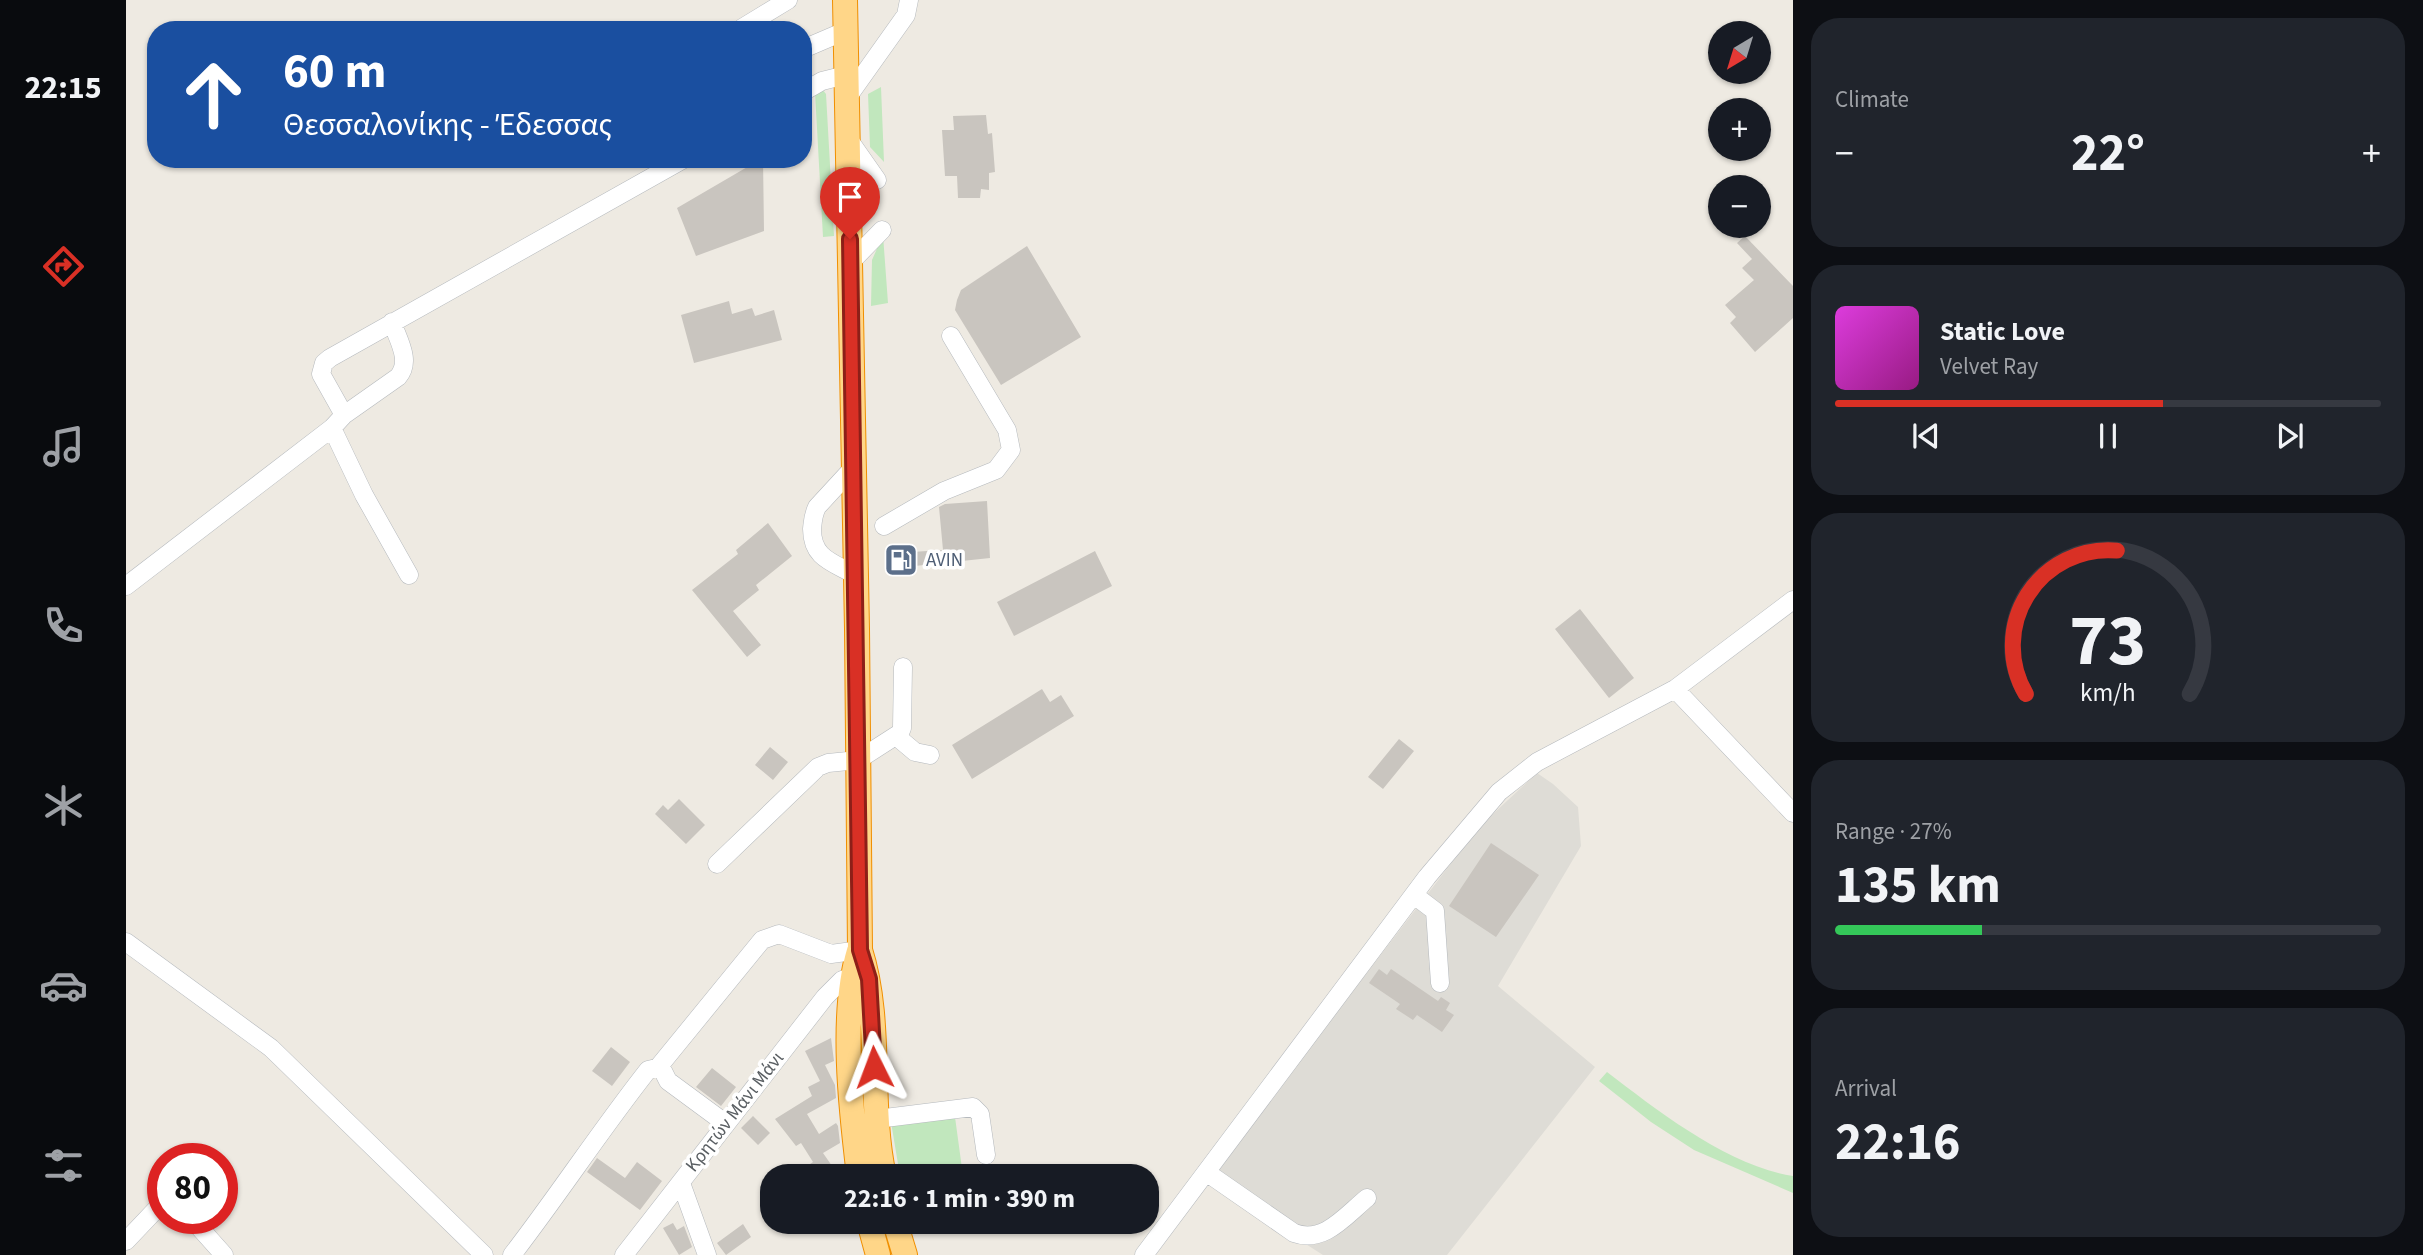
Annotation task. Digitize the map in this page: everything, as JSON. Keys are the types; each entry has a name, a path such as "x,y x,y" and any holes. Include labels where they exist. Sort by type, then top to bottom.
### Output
{"highway":[{"path":"845,0 860,950 869,979 877,1119 883,1164"},
{"path":"858,1164 853,1122 850,1009 852,976 860,950"},
{"path":"872,1234 878,1255"},
{"path":"899,1234 905,1255"}],"street":[{"path":"755,21 788,0"},
{"path":"812,87 822,81 847,86 906,15 909,0"},
{"path":"812,45 845,31"},
{"path":"849,140 877,180"},
{"path":"409,575 364,495 323,379 322,367 349,345 668,168"},
{"path":"850,263 882,230"},
{"path":"126,586 402,372 405,360 392,322"},
{"path":"884,526 944,491 996,470 1011,450 1007,430 951,336"},
{"path":"852,469 813,514 812,543 819,554 855,575"},
{"path":"1144,1255 1477,815 1514,779 1554,752 1675,689 1793,600"},
{"path":"717,863 818,767 828,763 858,760 896,736 902,728 903,667"},
{"path":"1675,689 1793,813"},
{"path":"896,736 915,752 930,755"},
{"path":"1414,895 1435,911 1440,983"},
{"path":"725,1123 668,1081 660,1065 762,940 779,934 831,954 860,950"},
{"path":"126,942 271,1048 484,1255"},
{"name":"Κρητών Μάνι Μάνι","path":"624,1255 817,1008 842,980 852,976"},
{"path":"817,1008 850,1009"},
{"path":"512,1255 639,1081 648,1070 661,1068"},
{"path":"877,1119 973,1107 980,1114 986,1155"},
{"path":"1206,1172 1302,1236 1311,1237 1329,1230 1367,1198"},
{"path":"681,1183 707,1255"},
{"path":"126,1241 147,1219"},
{"path":"205,1234 224,1255"}],"shaded area":[{"path":"1537,773 1578,807 1581,846 1498,986 1595,1067 1447,1255 1323,1255 1207,1181 1479,827"}],"green space":[{"path":"881,87 884,162 870,147 868,94"},
{"path":"822,89 826,94 834,236 823,237 815,92"},
{"path":"883,235 888,303 871,306 872,260"},
{"path":"1607,1072 1671,1119 1719,1149 1768,1170 1793,1176 1793,1193 1694,1150 1651,1122 1599,1081"},
{"path":"955,1117 961,1164 898,1164 891,1122"}],"building":[{"path":"986,115 988,134 992,133 995,172 989,173 989,190 981,189 980,198 958,198 957,176 945,176 942,130 954,130 953,116"},
{"path":"746,168 763,168 764,231 696,256 677,208"},
{"path":"1747,238 1793,286 1793,318 1755,352 1730,323 1736,317 1725,305 1754,280 1742,268 1752,259 1737,243"},
{"path":"1027,246 1081,337 1001,385 955,310 961,290"},
{"path":"729,301 732,314 752,308 755,316 774,310 782,340 694,363 681,315"},
{"path":"987,501 990,558 896,568 896,553 943,550 939,507 945,504"},
{"path":"768,523 792,556 756,585 759,590 733,611 761,645 747,657 692,590 738,554 736,550"},
{"path":"1095,551 1112,586 1014,636 997,602"},
{"path":"1580,609 1634,678 1609,698 1555,629"},
{"path":"1042,689 1050,702 1061,695 1074,716 972,779 952,745"},
{"path":"1399,739 1414,751 1383,789 1368,777"},
{"path":"770,747 788,762 773,780 755,765"},
{"path":"679,799 705,825 686,844 655,814 663,805 668,810"},
{"path":"1491,843 1539,875 1496,937 1449,906"},
{"path":"1379,969 1387,975 1391,969 1438,1001 1441,997 1450,1003 1446,1010 1454,1015 1442,1032 1417,1015 1413,1020 1396,1009 1400,1004 1369,983"},
{"path":"831,1038 834,1061 825,1065 835,1085 836,1098 807,1114 819,1134 836,1123 838,1126 840,1143 823,1153 831,1164 810,1164 813,1162 801,1143 796,1146 775,1119 812,1096 808,1087 820,1081 805,1051"},
{"path":"611,1047 630,1062 612,1086 592,1071"},
{"path":"712,1068 736,1087 721,1106 696,1087"},
{"path":"753,1116 770,1133 758,1145 741,1128"},
{"path":"597,1158 625,1178 637,1162 662,1181 640,1210 587,1172"},
{"path":"673,1223 677,1230 684,1226 692,1247 679,1255 663,1228"},
{"path":"743,1224 751,1237 726,1255 717,1243"}],"place":[{"name":"AVIN","path":"901,560"}],"route":[{"path":"850,239 860,950 869,979 874,1067"}]}
